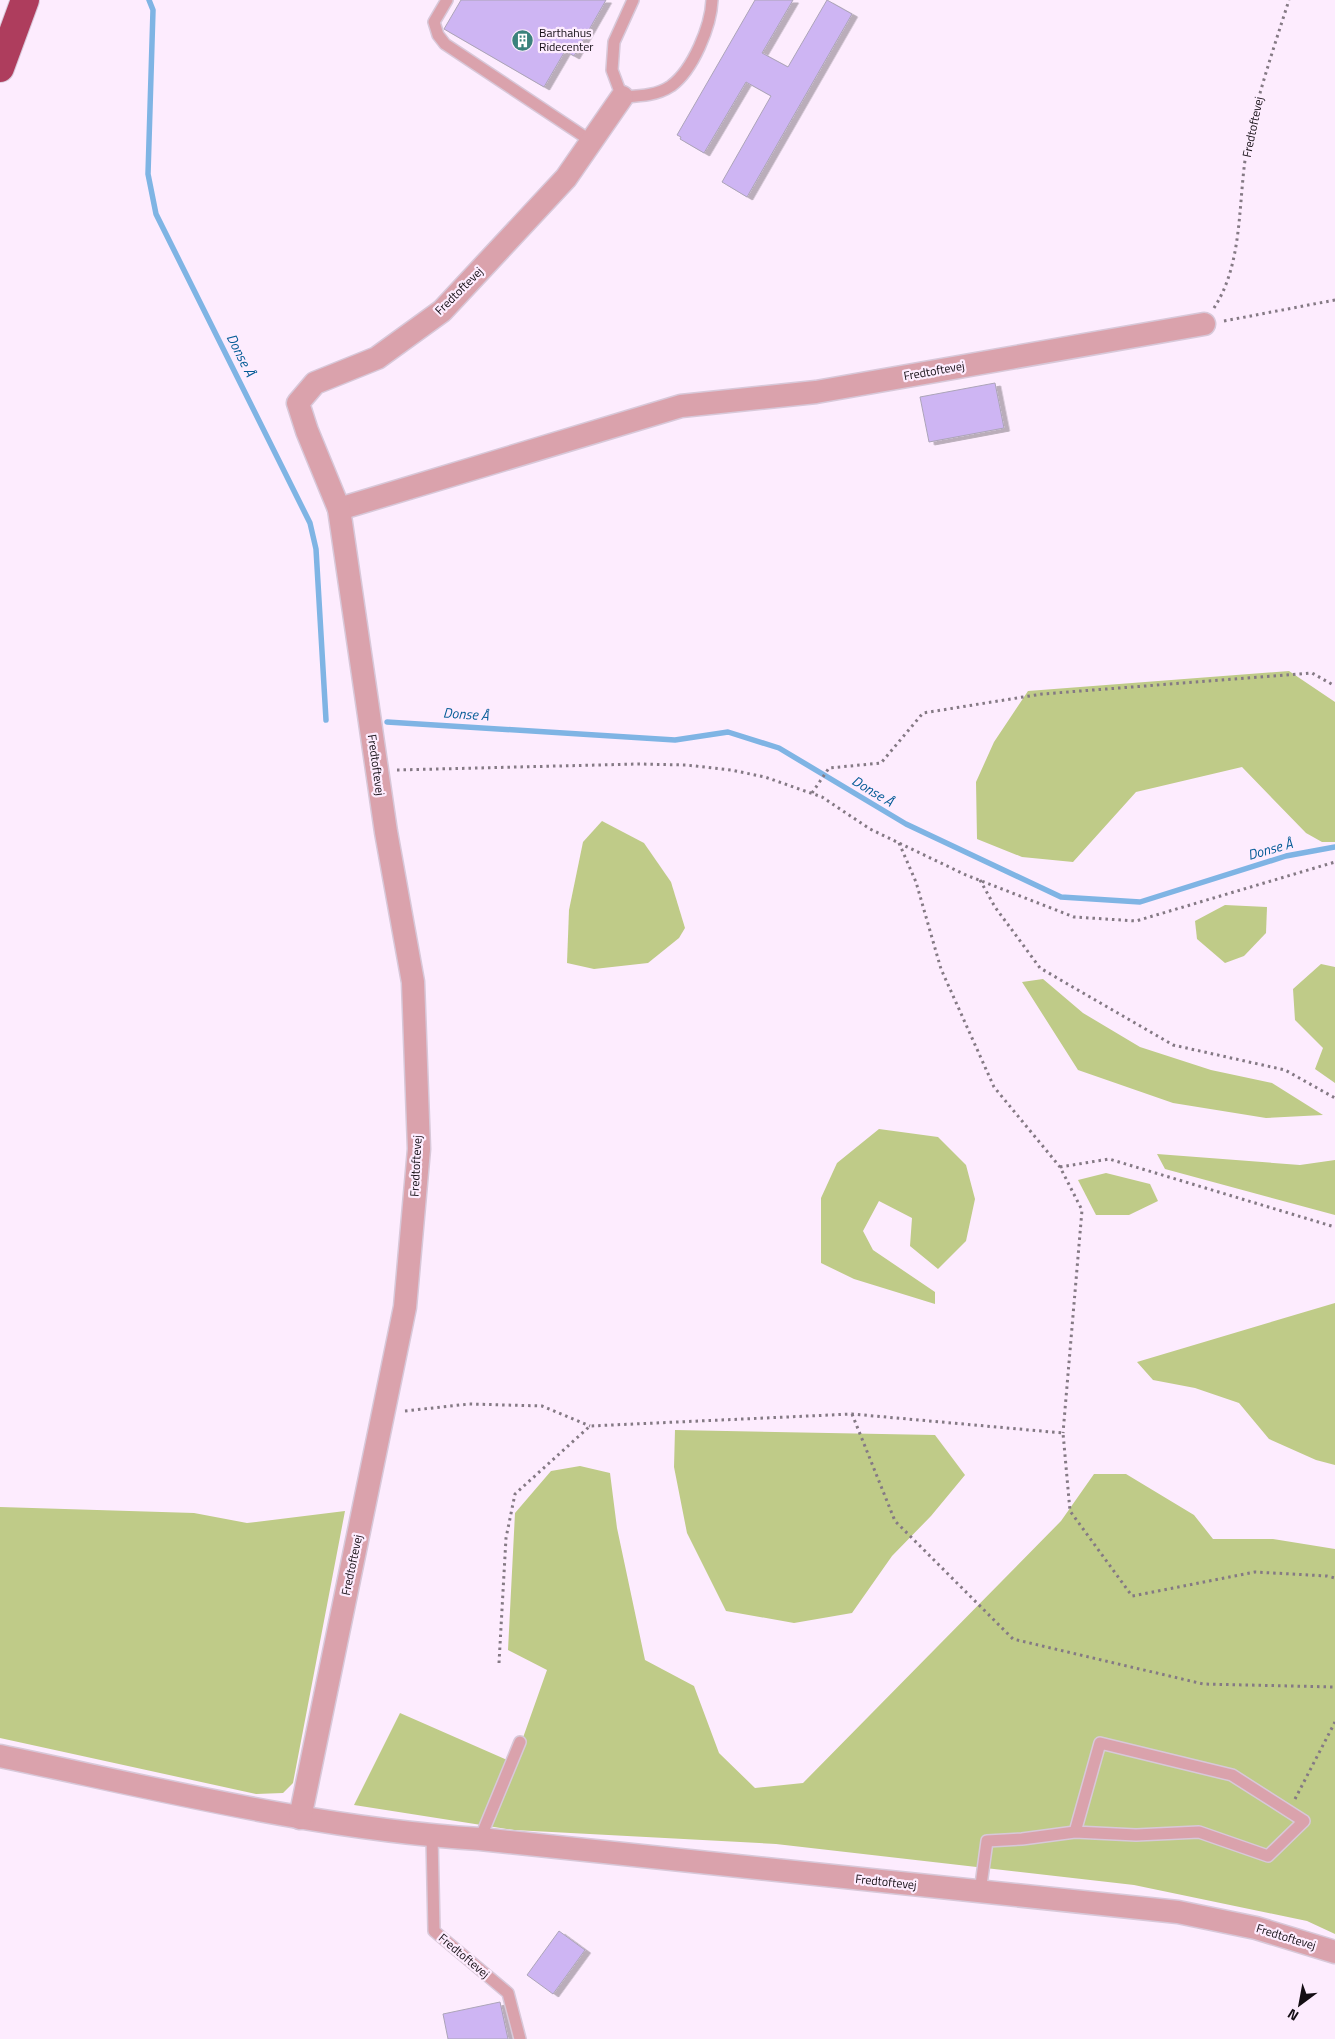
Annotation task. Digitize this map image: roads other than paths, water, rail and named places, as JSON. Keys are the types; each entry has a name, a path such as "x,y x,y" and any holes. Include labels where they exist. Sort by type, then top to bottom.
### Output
{"highway":[{"path":"0,68 25,0"}],"street":[{"name":"Fredtoftevej","path":"300,1818 405,1306 419,1149 413,982 377,770 339,510 307,431 298,403 315,384 377,358 442,311 566,178 622,97"},
{"name":"Fredtoftevej","path":"339,510 681,406 816,392 1204,324"},
{"name":"Fredtoftevej","path":"0,1756 300,1818 432,1836 480,1839 1178,1912 1256,1928 1335,1952"}],"lane":[{"path":"447,0 434,22 438,35 445,44 591,141"},
{"path":"633,0 614,42 612,70 622,97 651,95 671,86 693,61 703,38 712,0"},
{"path":"480,1839 520,1742"},
{"path":"980,1892 987,1841 1022,1840 1074,1832 1136,1835 1199,1832 1268,1856 1304,1821 1232,1776 1100,1743 1074,1832"},
{"name":"Fredtoftevej","path":"432,1836 434,1931 508,1993 520,2039"}],"waterway":[{"name":"Donse Å","path":"149,0 153,10 148,174 156,214 310,523 316,549 326,720"},
{"name":"Donse Å","path":"387,722 675,740 728,732 779,748 906,824 1061,897 1140,902 1286,856 1335,847"}],"place":[{"name":"Barthahus Ridecenter","path":"523,40"}]}
